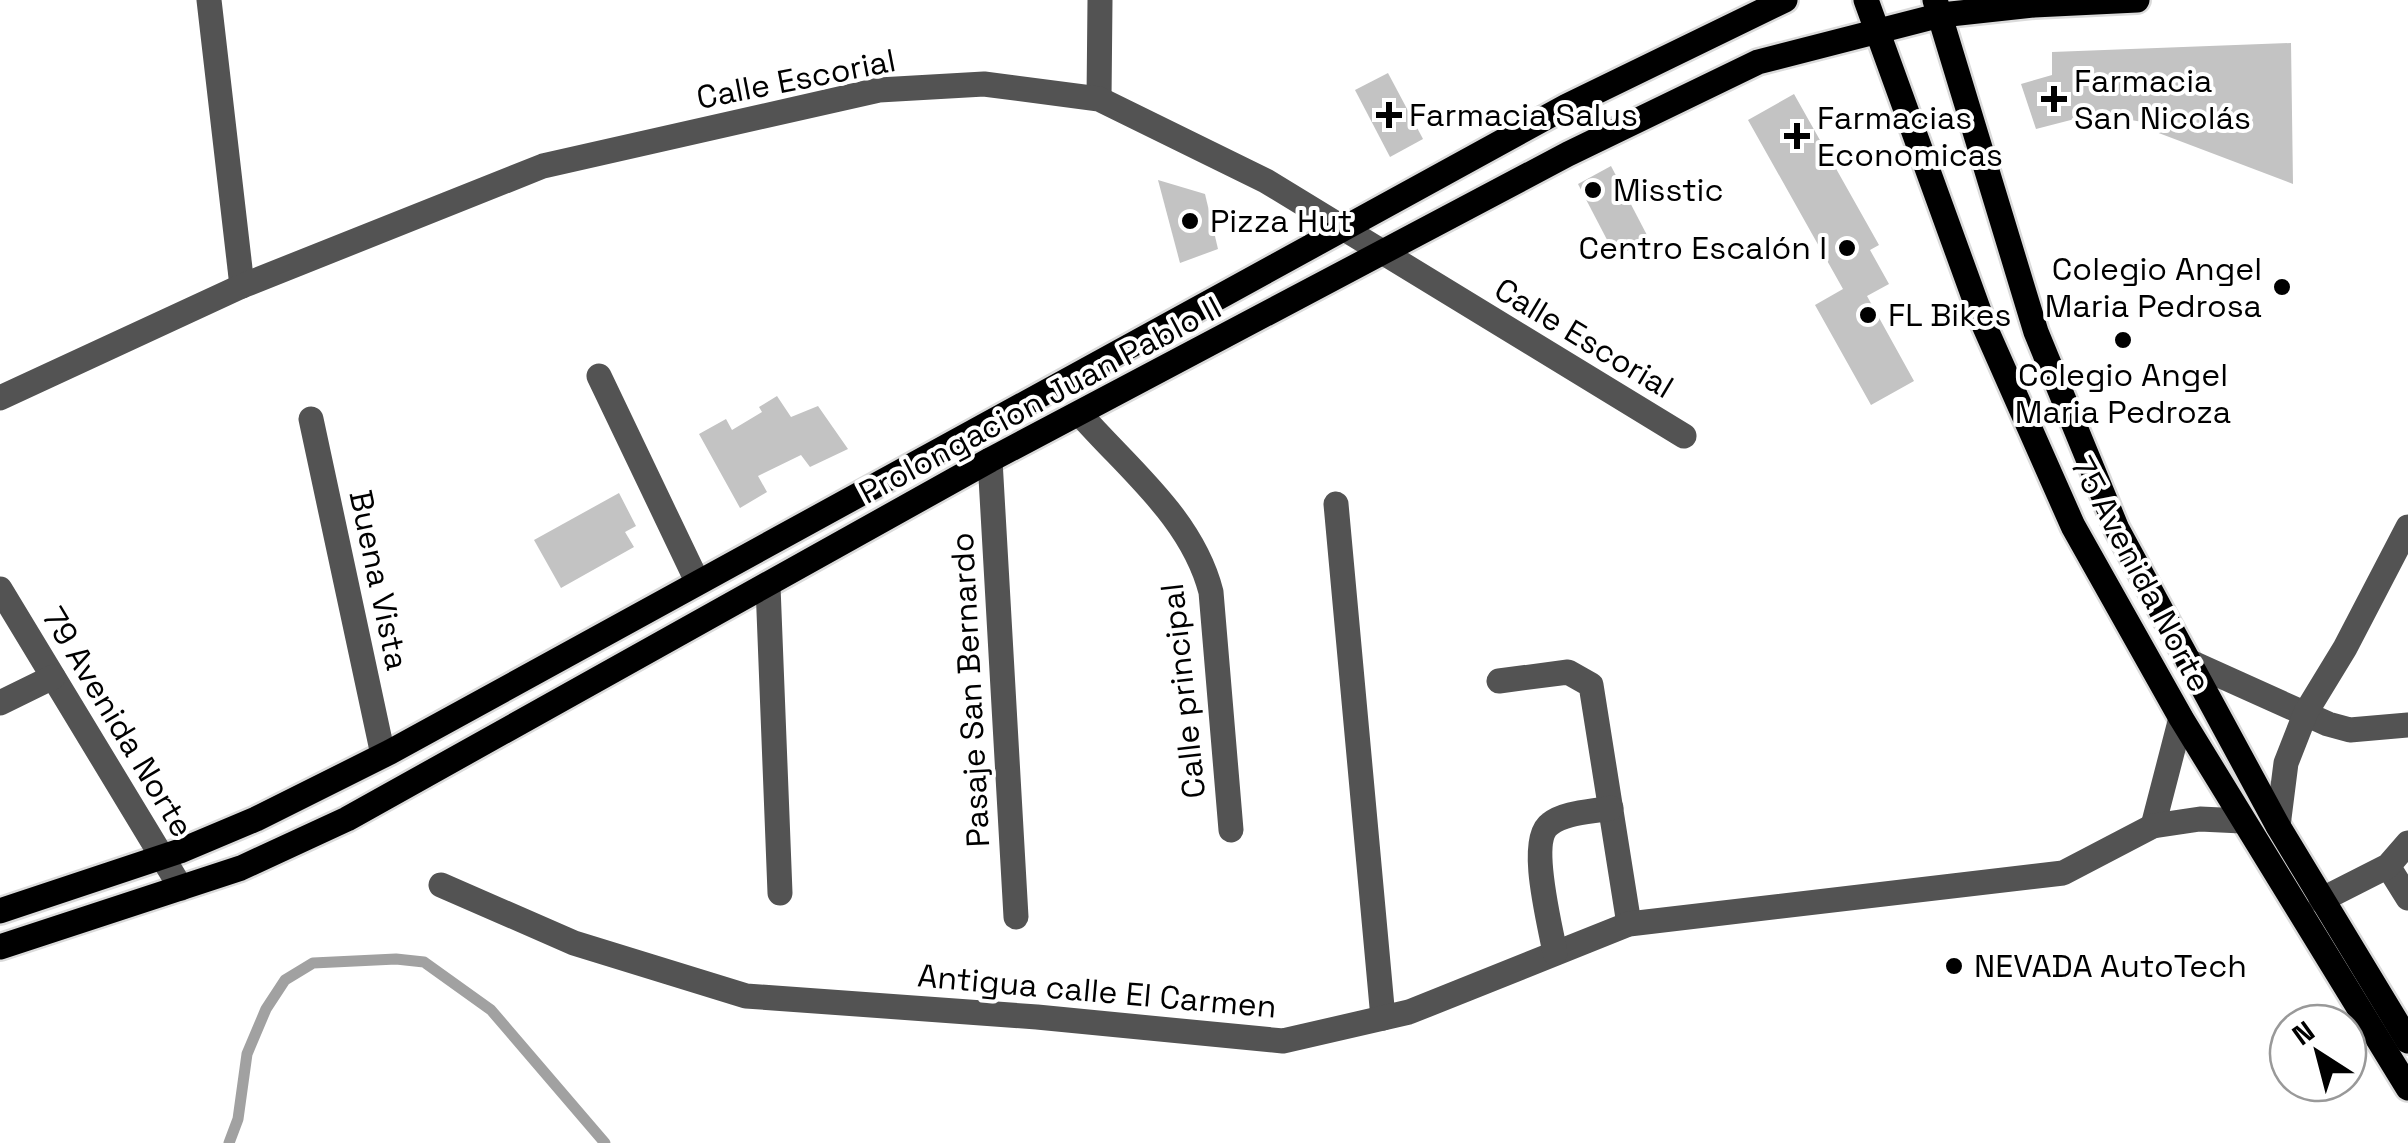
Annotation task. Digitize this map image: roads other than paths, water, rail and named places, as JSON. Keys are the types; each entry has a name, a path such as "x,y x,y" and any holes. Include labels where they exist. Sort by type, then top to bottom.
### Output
{"main road":[{"name":"Prolongacion Juan Pablo II","path":"0,911 160,858 256,819 384,755 1568,106 1786,0"},
{"name":"75 Avenida Norte","path":"1866,0 1984,326 2072,526 2180,718 2408,1088"},
{"name":"Prolongacion Juan Pablo II","path":"0,947 242,868 347,819 990,460 1568,154 1758,62 1938,8 2138,0"},
{"name":"75 Avenida Norte","path":"1938,8 2036,332 2117,528 2278,826 2408,1042"}],"street":[{"path":"209,0 242,286"},
{"path":"1100,0 1100,99"},
{"name":"Calle Escorial","path":"0,398 242,286 543,166 879,90 984,84 1100,99 1266,181 1684,436"},
{"path":"599,376 697,581"},
{"name":"Calle principal","path":"1080,414 1181,526 1206,575 1211,592 1231,830"},
{"name":"Buena Vista","path":"311,419 384,755"},
{"name":"Pasaje San Bernardo","path":"990,460 1016,917"},
{"path":"1336,504 1383,1018"},
{"path":"2278,826 2286,763 2306,712 2345,648 2408,526"},
{"path":"768,586 780,893"},
{"name":"79 Avenida Norte","path":"0,589 180,888"},
{"path":"2188,661 2328,724 2350,730 2408,725"},
{"path":"1499,681 1568,672 1591,686 1629,924"},
{"path":"0,703 52,677"},
{"path":"2153,826 2180,718"},
{"path":"1555,953 1538,852 1541,834 1549,824 1569,816 1610,808"},
{"name":"Antigua calle El Carmen","path":"441,885 574,943 746,996 1037,1017 1283,1041 1409,1012 1629,924 2063,873 2153,826 2200,819 2242,821"},
{"path":"2321,900 2388,866 2408,843"},
{"path":"2388,866 2408,898"}],"waterway":[{"path":"229,1143 238,1119 247,1054 266,1009 285,980 313,963 396,959 424,962 491,1010 605,1143"}],"place":[{"name":"Farmacia San Nicolás","path":"2054,99"},
{"name":"Farmacia Salus","path":"1389,115"},
{"name":"Farmacias Economicas","path":"1797,136"},
{"name":"Misstic","path":"1593,190"},
{"name":"Pizza Hut","path":"1190,221"},
{"name":"Centro Escalón I","path":"1847,248"},
{"name":"Colegio Angel Maria Pedrosa","path":"2282,287"},
{"name":"FL Bikes","path":"1868,315"},
{"name":"Colegio Angel Maria Pedroza","path":"2123,340"},
{"name":"NEVADA AutoTech","path":"1954,966"}]}
